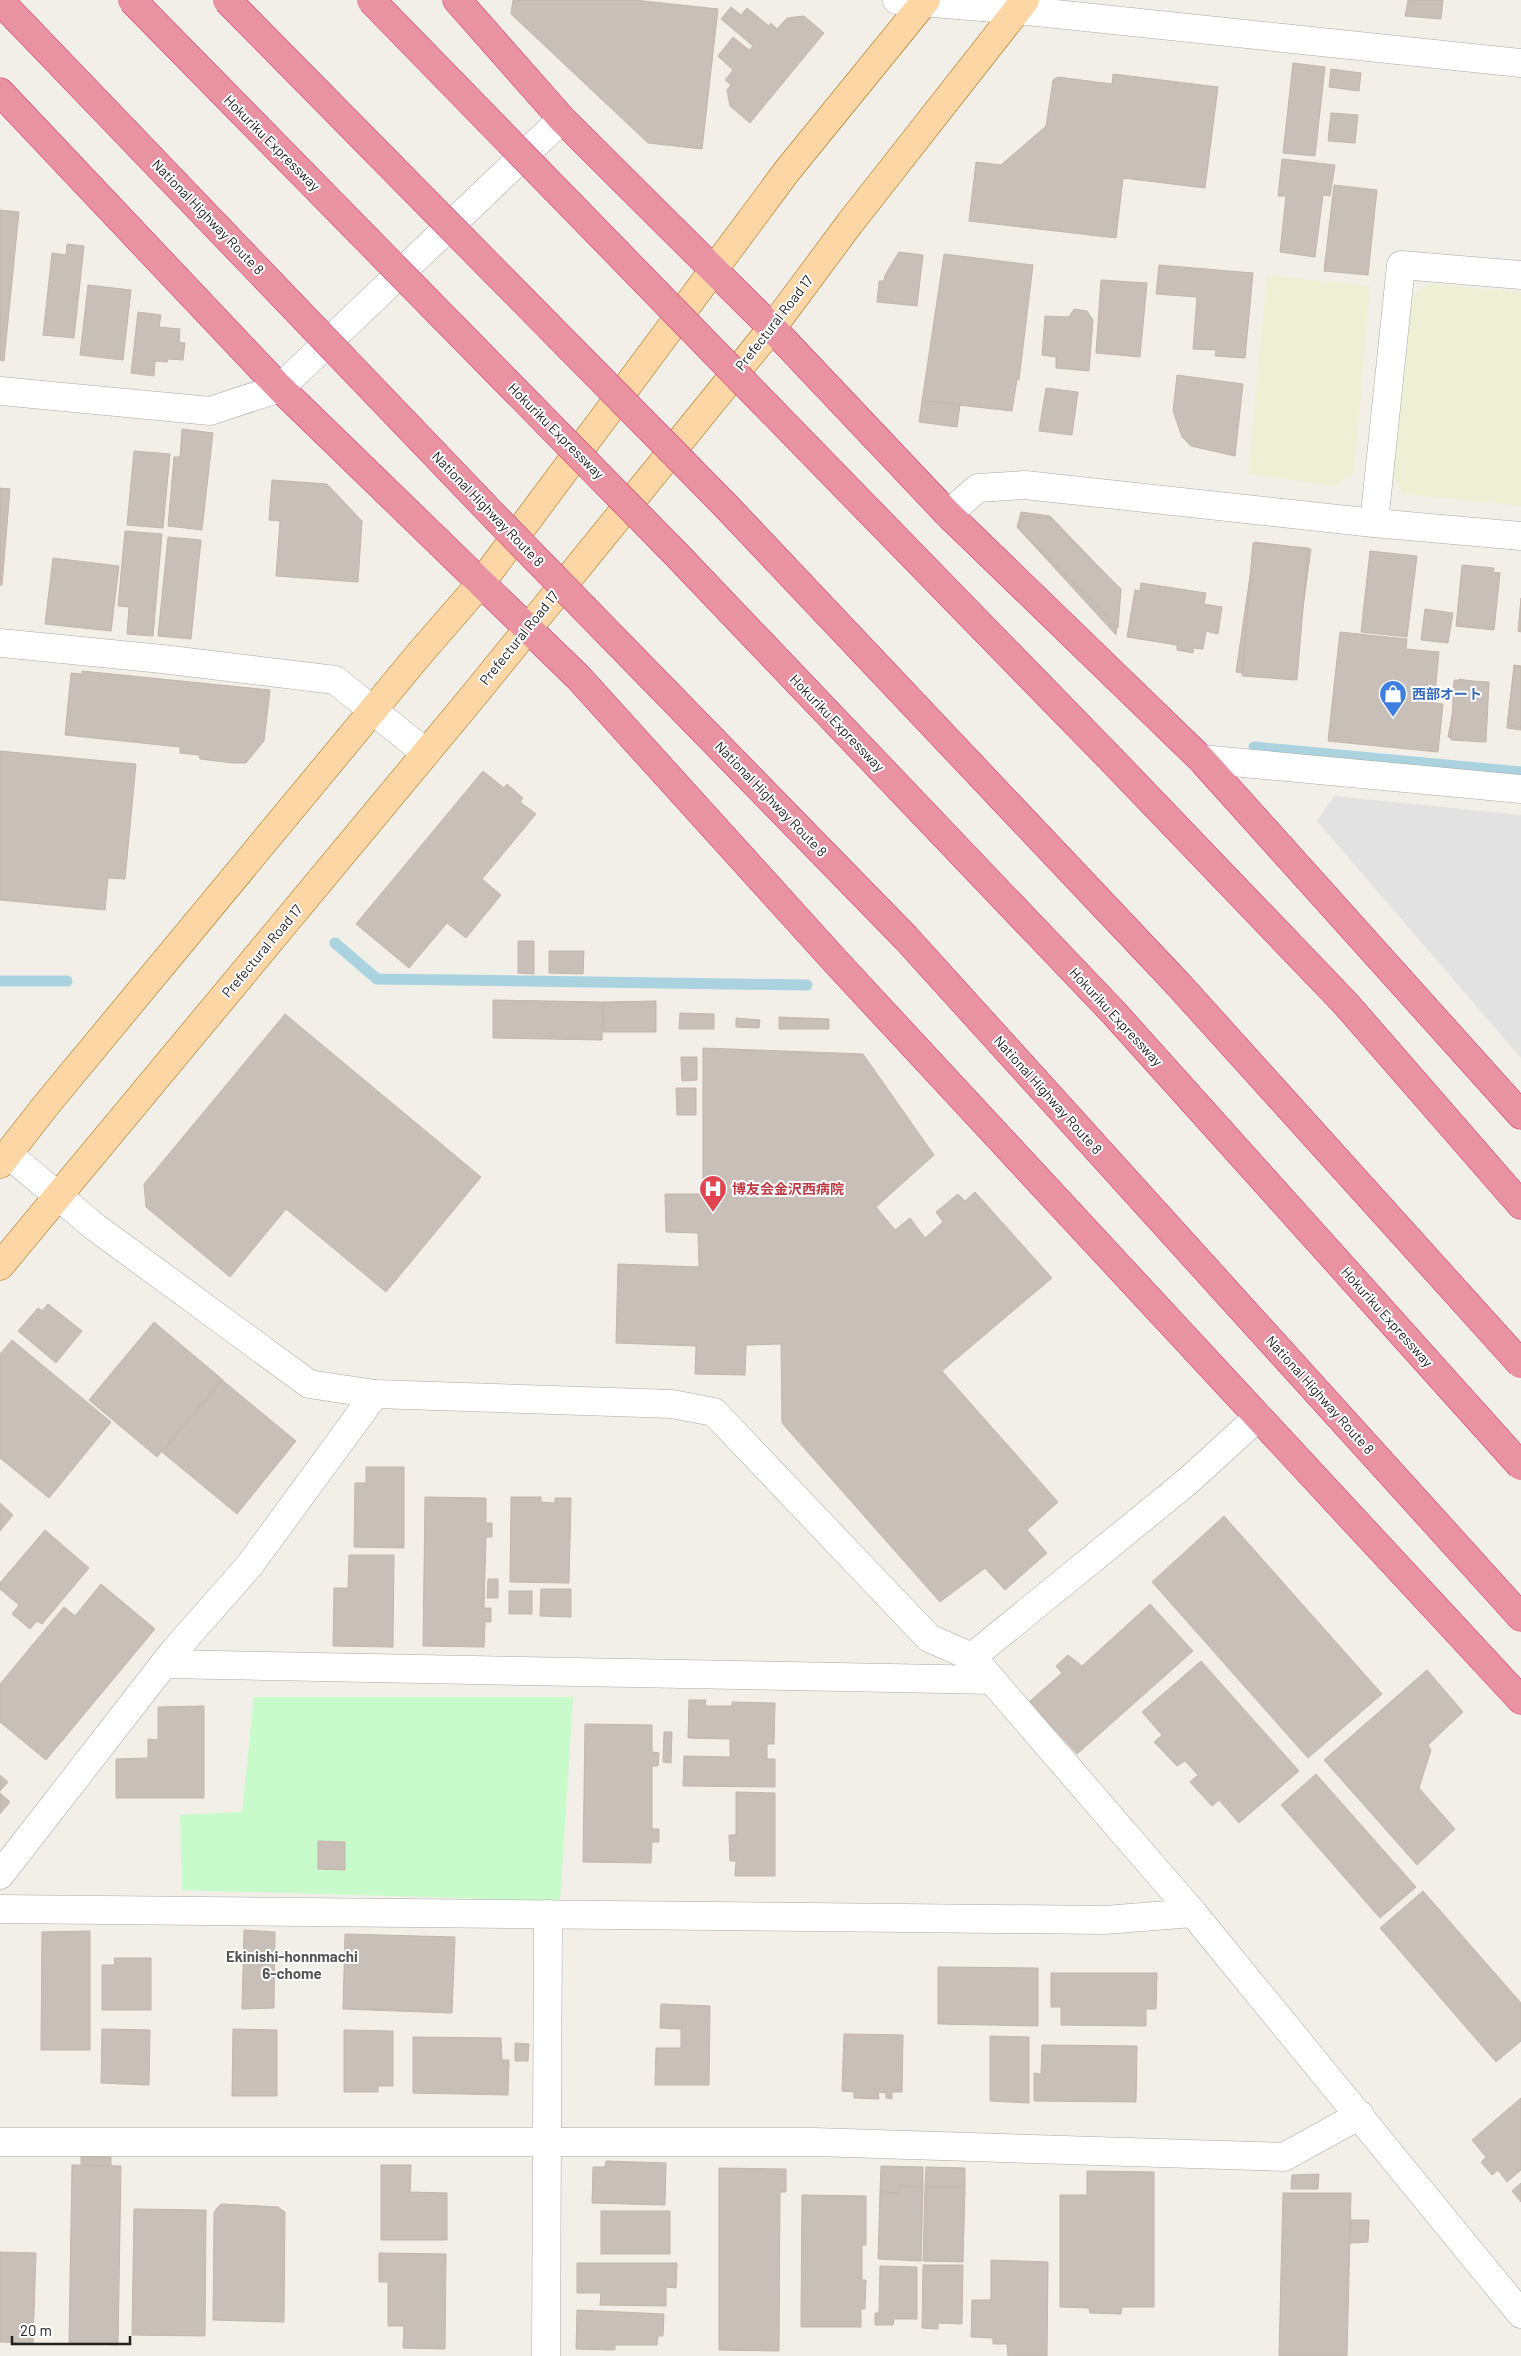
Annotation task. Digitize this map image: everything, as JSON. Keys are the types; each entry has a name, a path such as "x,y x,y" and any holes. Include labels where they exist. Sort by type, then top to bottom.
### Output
{"highway":[{"name":"Hokuriku Expressway","path":"132,0 676,554 1108,1006 1521,1466"},
{"path":"226,0 726,506 1178,984 1521,1364"},
{"path":"371,0 1109,757 1346,1004 1521,1205"},
{"path":"457,0 562,119 772,328 948,514 1201,759 1521,1115"},
{"name":"National Highway Route 8","path":"0,1 504,526 906,938 1521,1617"},
{"path":"0,92 280,388 528,626 579,678 837,963 1521,1700"}],"main road":[{"path":"4,1159 47,1104 373,711 482,583 712,269 793,163 925,1"},
{"name":"Prefectural Road 17","path":"0,1266 426,753 772,328 850,223 1022,5"}],"street":[{"path":"897,0 1022,5 1521,63"},
{"path":"0,391 210,411 280,388 562,119"},
{"path":"1374,523 1401,265 1521,275"},
{"path":"948,514 978,488 1025,485 1374,523 1521,536"},
{"path":"0,643 162,659 335,680 426,753"},
{"path":"1201,759 1521,789"},
{"path":"4,1159 59,1195 95,1227 308,1384 375,1394 672,1404 714,1412 929,1638 972,1657 1193,1913 1521,2314"},
{"path":"0,1875 164,1664 249,1566 375,1394"},
{"path":"972,1657 1180,1487 1258,1417"},
{"path":"164,1664 992,1680"},
{"path":"0,1909 1105,1920 1193,1913"},
{"path":"546,2356 548,1914"},
{"path":"0,2142 814,2142 1284,2156 1360,2115"}],"green space":[{"path":"1267,275 1370,286 1354,473 1335,486 1248,474"},
{"path":"1430,284 1521,292 1521,506 1403,494 1393,476 1412,295"},
{"path":"254,1697 573,1697 560,1901 182,1890 180,1815 242,1812"}],"shaded area":[{"path":"1334,796 1521,815 1521,1058 1317,821"}],"building":[{"path":"513,0 634,0 718,9 702,149 648,143 511,14"},
{"path":"1408,0 1443,0 1441,19 1405,16"},
{"path":"731,7 741,15 747,8 769,26 771,23 777,29 787,18 804,16 824,33 750,123 730,106 727,90 731,85 725,80 733,70 718,56 733,37 749,50 753,46 721,19"},
{"path":"1293,63 1325,67 1315,156 1283,153"},
{"path":"1331,69 1361,73 1359,91 1329,87"},
{"path":"1113,74 1218,87 1205,188 1123,178 1116,238 969,221 976,162 1001,165 1046,126 1053,80 1058,77 1112,84"},
{"path":"1331,113 1358,115 1355,143 1328,141"},
{"path":"1282,159 1335,165 1330,196 1323,195 1315,257 1280,252 1286,196 1278,196"},
{"path":"1334,185 1377,190 1368,275 1324,271"},
{"path":"0,210 19,212 4,361 0,360"},
{"path":"67,244 84,246 74,338 43,335 52,253 66,255"},
{"path":"899,252 923,255 917,306 877,302 879,281 884,281 885,275"},
{"path":"944,254 1033,265 1019,380 1017,379 1012,411 922,401"},
{"path":"1159,265 1253,273 1245,358 1215,356 1216,350 1193,349 1197,297 1156,294"},
{"path":"1101,280 1147,283 1140,357 1096,353"},
{"path":"88,285 131,290 123,360 80,355"},
{"path":"1074,309 1087,311 1093,320 1089,371 1056,368 1056,357 1042,355 1045,316 1069,317"},
{"path":"138,312 161,315 159,327 180,329 179,342 185,343 183,360 168,359 167,362 155,361 154,376 131,373"},
{"path":"1177,375 1243,384 1235,456 1191,446 1182,437 1173,411"},
{"path":"1046,388 1078,392 1072,435 1039,431"},
{"path":"922,401 960,405 957,427 919,422"},
{"path":"182,429 213,433 202,530 168,526 174,457 180,457"},
{"path":"134,451 170,454 163,528 127,525"},
{"path":"272,480 327,484 362,521 358,582 276,576 280,521 269,520"},
{"path":"0,488 10,489 2,585 0,585"},
{"path":"1021,512 1050,516 1121,590 1116,635 1017,527"},
{"path":"1024,516 1049,518 1121,589 1118,628 1018,528"},
{"path":"125,531 162,534 153,636 127,634 129,607 118,606"},
{"path":"168,537 201,540 191,639 158,636"},
{"path":"1255,542 1311,549 1293,680 1236,672"},
{"path":"1253,543 1308,548 1297,680 1242,676"},
{"path":"1370,551 1417,556 1407,637 1361,632"},
{"path":"53,558 119,566 111,631 45,624"},
{"path":"1462,565 1494,568 1493,572 1500,573 1494,630 1456,626"},
{"path":"1141,583 1206,593 1204,604 1222,607 1218,634 1206,631 1203,649 1193,648 1193,653 1177,650 1177,645 1127,637 1135,590 1140,591"},
{"path":"1521,598 1521,632 1518,631"},
{"path":"1425,609 1453,613 1448,643 1421,640"},
{"path":"1340,632 1407,639 1406,649 1439,652 1434,703 1443,704 1438,752 1328,741"},
{"path":"1514,665 1521,666 1521,730 1507,728"},
{"path":"1515,666 1521,667 1521,727 1507,725"},
{"path":"82,671 270,690 264,741 246,763 233,763 200,759 199,755 180,753 180,747 65,735 71,673 82,674"},
{"path":"1459,679 1489,684 1479,742 1448,737"},
{"path":"1454,680 1489,682 1486,742 1451,740"},
{"path":"0,751 136,764 125,879 108,878 105,910 0,900"},
{"path":"483,771 504,788 507,784 523,798 520,802 536,814 482,879 501,895 466,938 447,923 409,968 356,924"},
{"path":"518,941 534,941 534,974 518,973"},
{"path":"549,951 584,951 583,974 549,973"},
{"path":"493,1000 603,1002 602,1040 493,1038"},
{"path":"656,1001 656,1032 603,1032 603,1002"},
{"path":"680,1013 714,1014 714,1029 679,1029"},
{"path":"285,1014 481,1177 386,1292 286,1209 230,1277 146,1207 144,1184"},
{"path":"779,1017 829,1019 829,1029 779,1029"},
{"path":"736,1018 760,1020 759,1028 736,1027"},
{"path":"703,1048 863,1054 934,1155 876,1207 895,1230 910,1218 925,1238 943,1222 936,1212 958,1194 965,1201 975,1192 1052,1278 942,1371 1058,1502 1027,1530 1047,1553 1005,1590 985,1568 940,1602 782,1423 781,1344 746,1345 745,1375 695,1374 696,1346 616,1343 618,1264 699,1267 698,1233 666,1232 665,1194 703,1194"},
{"path":"681,1057 697,1057 697,1080 682,1081"},
{"path":"676,1088 696,1088 696,1115 677,1115"},
{"path":"48,1304 82,1331 56,1363 18,1331 38,1308 42,1311"},
{"path":"154,1322 223,1380 157,1457 89,1400"},
{"path":"12,1340 111,1422 49,1498 0,1458 0,1354"},
{"path":"222,1380 296,1441 237,1514 162,1452"},
{"path":"366,1467 404,1467 404,1548 354,1547 355,1483 366,1483"},
{"path":"425,1497 486,1498 486,1523 492,1523 492,1537 486,1537 484,1608 491,1608 491,1622 485,1622 484,1647 423,1646"},
{"path":"511,1497 541,1497 541,1502 555,1503 555,1498 571,1498 569,1583 510,1582"},
{"path":"0,1503 13,1515 0,1531"},
{"path":"1224,1516 1382,1694 1308,1758 1152,1582"},
{"path":"45,1530 89,1568 42,1624 37,1621 30,1629 12,1614 19,1605 0,1589 0,1583"},
{"path":"349,1555 394,1555 393,1647 333,1646 334,1588 348,1588"},
{"path":"488,1579 498,1579 498,1598 487,1598"},
{"path":"101,1584 155,1629 46,1760 0,1722 0,1684 64,1607 75,1616"},
{"path":"541,1589 571,1589 571,1617 540,1616"},
{"path":"509,1591 532,1591 532,1614 509,1614"},
{"path":"1150,1604 1193,1651 1077,1754 1029,1702 1062,1673 1056,1666 1068,1655 1082,1666"},
{"path":"1201,1661 1299,1771 1239,1823 1219,1800 1212,1806 1190,1782 1198,1775 1185,1761 1177,1766 1154,1742 1162,1735 1142,1712"},
{"path":"1427,1670 1463,1712 1428,1745 1431,1750 1419,1788 1455,1829 1417,1865 1324,1760"},
{"path":"689,1700 706,1700 705,1706 732,1706 732,1702 775,1703 774,1744 767,1744 767,1759 775,1759 775,1787 683,1786 684,1756 730,1757 730,1739 688,1738"},
{"path":"204,1706 204,1798 116,1798 116,1759 148,1758 148,1739 158,1740 158,1707"},
{"path":"585,1724 652,1725 652,1752 659,1753 658,1766 652,1766 652,1829 659,1829 659,1842 652,1842 651,1863 583,1862"},
{"path":"664,1732 672,1732 671,1763 663,1762"},
{"path":"1316,1774 1416,1887 1380,1918 1281,1805"},
{"path":"0,1775 8,1782 0,1791"},
{"path":"736,1792 775,1793 775,1876 735,1876 736,1861 730,1861 729,1835 736,1835"},
{"path":"0,1793 10,1802 0,1814"},
{"path":"318,1841 345,1842 345,1870 318,1869"},
{"path":"1423,1891 1521,2003 1521,2041 1496,2062 1380,1928"},
{"path":"244,1930 275,1932 274,2008 242,2009"},
{"path":"90,1931 90,2050 41,2050 42,1932"},
{"path":"345,1934 455,1937 452,2013 343,2009"},
{"path":"114,1958 151,1958 151,2010 102,2010 102,1965 115,1965"},
{"path":"938,1967 1038,1968 1038,2026 938,2024"},
{"path":"1051,1973 1157,1973 1156,2009 1146,2009 1146,2026 1061,2025 1061,2007 1051,2007"},
{"path":"661,2004 710,2006 709,2085 655,2085 656,2048 681,2048 681,2029 660,2028"},
{"path":"102,2029 150,2030 149,2085 101,2083"},
{"path":"233,2029 277,2030 277,2096 232,2096"},
{"path":"344,2030 393,2031 393,2086 378,2086 378,2092 344,2092"},
{"path":"844,2034 903,2035 902,2092 892,2092 892,2099 886,2098 886,2093 878,2092 879,2099 854,2098 854,2092 842,2091"},
{"path":"990,2036 1029,2037 1029,2103 990,2101"},
{"path":"413,2037 501,2038 502,2060 509,2060 508,2095 413,2093"},
{"path":"515,2043 529,2044 528,2061 515,2061"},
{"path":"1042,2045 1137,2046 1136,2102 1034,2101 1034,2073 1041,2074"},
{"path":"1521,2098 1521,2170 1507,2182 1498,2170 1492,2175 1481,2162 1486,2157 1472,2140"},
{"path":"81,2156 111,2157 111,2166 81,2165"},
{"path":"606,2161 666,2163 665,2205 592,2203 593,2167 605,2167"},
{"path":"72,2165 121,2166 118,2345 69,2343"},
{"path":"381,2165 411,2165 410,2192 447,2193 447,2240 381,2240"},
{"path":"881,2166 923,2167 923,2187 900,2186 899,2193 880,2192"},
{"path":"926,2167 965,2168 965,2187 925,2187"},
{"path":"719,2168 786,2169 786,2192 780,2192 779,2351 719,2350"},
{"path":"1087,2171 1154,2172 1154,2307 1122,2307 1121,2314 1090,2313 1089,2308 1060,2307 1060,2195 1087,2195"},
{"path":"1319,2174 1318,2189 1291,2189 1292,2175"},
{"path":"1521,2183 1521,2202 1512,2191"},
{"path":"900,2186 923,2187 921,2261 878,2259 880,2192 899,2193"},
{"path":"925,2187 965,2187 963,2262 923,2261"},
{"path":"1283,2193 1351,2193 1347,2356 1279,2356"},
{"path":"802,2195 866,2196 866,2245 862,2245 862,2280 866,2280 865,2309 861,2309 861,2327 801,2327"},
{"path":"221,2204 278,2207 285,2212 284,2322 213,2320 214,2213"},
{"path":"134,2209 206,2210 205,2336 132,2335"},
{"path":"601,2211 670,2211 670,2254 601,2254"},
{"path":"1351,2220 1369,2220 1368,2242 1350,2243"},
{"path":"0,2252 36,2253 33,2343 0,2342"},
{"path":"379,2253 446,2254 445,2349 403,2348 404,2326 388,2326 388,2282 379,2282"},
{"path":"991,2260 1048,2262 1047,2356 1008,2356 1007,2344 993,2344 993,2338 971,2337 972,2300 991,2300"},
{"path":"577,2263 677,2263 676,2288 666,2287 666,2306 600,2305 601,2293 577,2293"},
{"path":"923,2265 963,2265 962,2324 938,2323 938,2329 922,2328"},
{"path":"880,2266 917,2267 917,2319 894,2319 893,2325 875,2325 875,2313 879,2313"},
{"path":"577,2310 664,2314 663,2336 658,2336 657,2345 615,2345 615,2350 576,2349"}],"waterway":[{"path":"1254,747 1521,772"},
{"path":"335,943 377,979 807,985"},
{"path":"0,981 67,981"}],"place":[{"name":"西部オート","path":"1393,718"},
{"name":"博友会金沢西病院","path":"713,1213"}],"district":[{"name":"Ekinishi-honnmachi 6-chome","path":"292,1966"}]}
